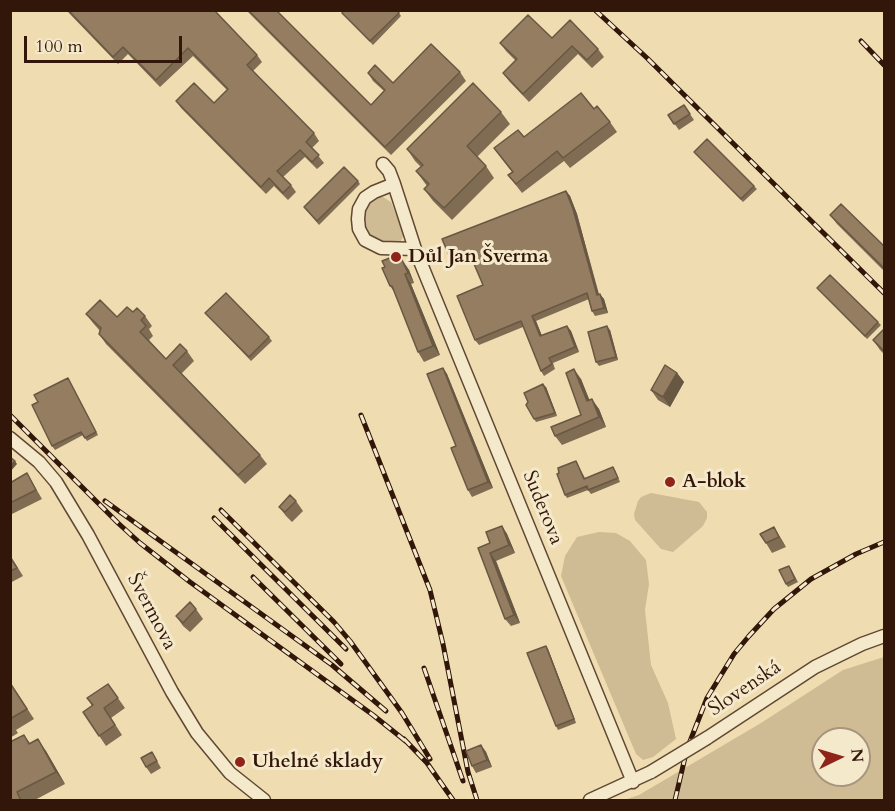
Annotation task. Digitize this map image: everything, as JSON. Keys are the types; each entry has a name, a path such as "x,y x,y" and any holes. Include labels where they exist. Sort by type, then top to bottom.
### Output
{"street":[{"name":"Suderova","path":"383,164 389,171 415,249 633,782"},
{"path":"394,184 365,198 359,209 359,229 365,240 375,246 397,250 415,249"},
{"name":"Švermova","path":"10,438 39,462 56,483 88,535 172,692 197,733 230,773 264,801"},
{"name":"Slovenská","path":"633,782 707,738 807,672 847,651 885,636"},
{"path":"590,801 633,782"}],"shaded area":[{"path":"377,197 383,197 391,202 404,234 401,241 382,242 371,238 366,232 363,223 365,208"},
{"path":"651,493 699,502 707,512 703,526 673,552 661,549 635,520 634,514 638,501 641,497"},
{"path":"599,532 616,533 630,541 646,560 649,584 645,610 651,665 668,703 676,739 653,757 643,760 636,754 561,576 565,556 577,537"},
{"path":"884,657 884,800 624,800 639,795 761,723 843,670"}],"building":[{"path":"68,10 214,10 257,55 247,65 314,133 306,142 319,155 312,162 300,150 277,171 291,185 283,193 269,178 261,187 176,101 194,83 214,103 228,89 188,48 156,80 123,47 113,57"},
{"path":"248,10 276,10 371,105 385,90 368,73 375,65 393,83 431,44 460,72 385,147"},
{"path":"344,10 397,10 399,13 370,41 342,13"},
{"path":"528,15 552,38 570,20 598,49 587,60 572,46 523,94 503,73 517,59 500,43"},
{"path":"473,83 501,112 467,146 486,166 444,208 424,189 429,184 416,171 423,165 407,149"},
{"path":"581,93 594,109 597,106 610,122 563,158 557,151 516,184 508,175 513,172 494,148 518,130 524,137"},
{"path":"684,105 690,114 674,124 668,115"},
{"path":"707,139 754,186 741,199 694,152"},
{"path":"344,167 358,181 317,221 304,207"},
{"path":"566,191 597,295 600,294 604,308 592,311 587,293 532,316 540,336 567,326 575,347 549,358 552,364 541,371 521,321 475,340 457,296 483,285 468,250 450,258 442,239"},
{"path":"841,204 885,247 885,269 830,215"},
{"path":"397,255 408,273 405,274 433,346 418,352 392,286 382,268 385,267 382,261"},
{"path":"830,275 878,322 865,336 817,288"},
{"path":"226,293 269,337 249,357 205,313"},
{"path":"100,300 117,317 127,307 133,312 137,308 145,316 141,320 146,326 140,332 166,359 180,344 187,351 173,365 260,455 238,475 99,334 101,328 86,314"},
{"path":"607,326 616,357 596,362 588,332"},
{"path":"885,328 885,352 873,340"},
{"path":"665,365 677,373 663,397 651,390"},
{"path":"443,368 488,482 468,490 451,448 456,446 427,374"},
{"path":"574,369 587,401 592,399 599,417 555,436 551,427 581,415 566,373"},
{"path":"68,378 96,432 85,438 81,432 52,446 32,405 38,402 34,395"},
{"path":"543,384 555,413 534,419 526,405 528,402 524,393"},
{"path":"576,461 584,479 613,467 618,478 588,490 587,486 565,495 557,474 559,473 558,468"},
{"path":"27,473 36,490 10,503 10,483"},
{"path":"290,495 296,501 285,512 279,507"},
{"path":"502,526 509,545 490,553 514,615 505,619 478,548 490,543 486,532"},
{"path":"774,527 779,537 766,543 760,534"},
{"path":"10,557 17,568 10,571"},
{"path":"789,566 795,579 786,584 779,570"},
{"path":"190,602 196,609 183,623 176,616"},
{"path":"546,646 574,719 556,726 527,653"},
{"path":"10,683 27,709 10,719"},
{"path":"108,684 118,698 104,708 115,725 99,736 83,712 93,705 87,698"},
{"path":"24,735 29,744 38,739 56,772 17,792 21,801 10,801 10,742"},
{"path":"481,745 487,760 472,766 466,751"},
{"path":"152,752 157,761 146,767 141,758"}],"railway":[{"path":"595,10 647,58 884,293"},
{"path":"861,41 884,65"},
{"path":"10,415 140,543 408,743"},
{"path":"361,415 430,590 468,772 477,800"},
{"path":"105,501 332,665 386,711"},
{"path":"221,510 334,622 350,641 402,713 430,759"},
{"path":"214,518 346,649"},
{"path":"675,800 687,749 707,698 734,654 774,609 811,579 856,554 884,542"},
{"path":"253,577 341,664"},
{"path":"424,668 463,781"},
{"path":"404,739 427,763 453,800"}],"place":[{"name":"Důl Jan Šverma","path":"396,257"},
{"name":"A-blok","path":"670,482"},
{"name":"Uhelné sklady","path":"240,762"}]}
